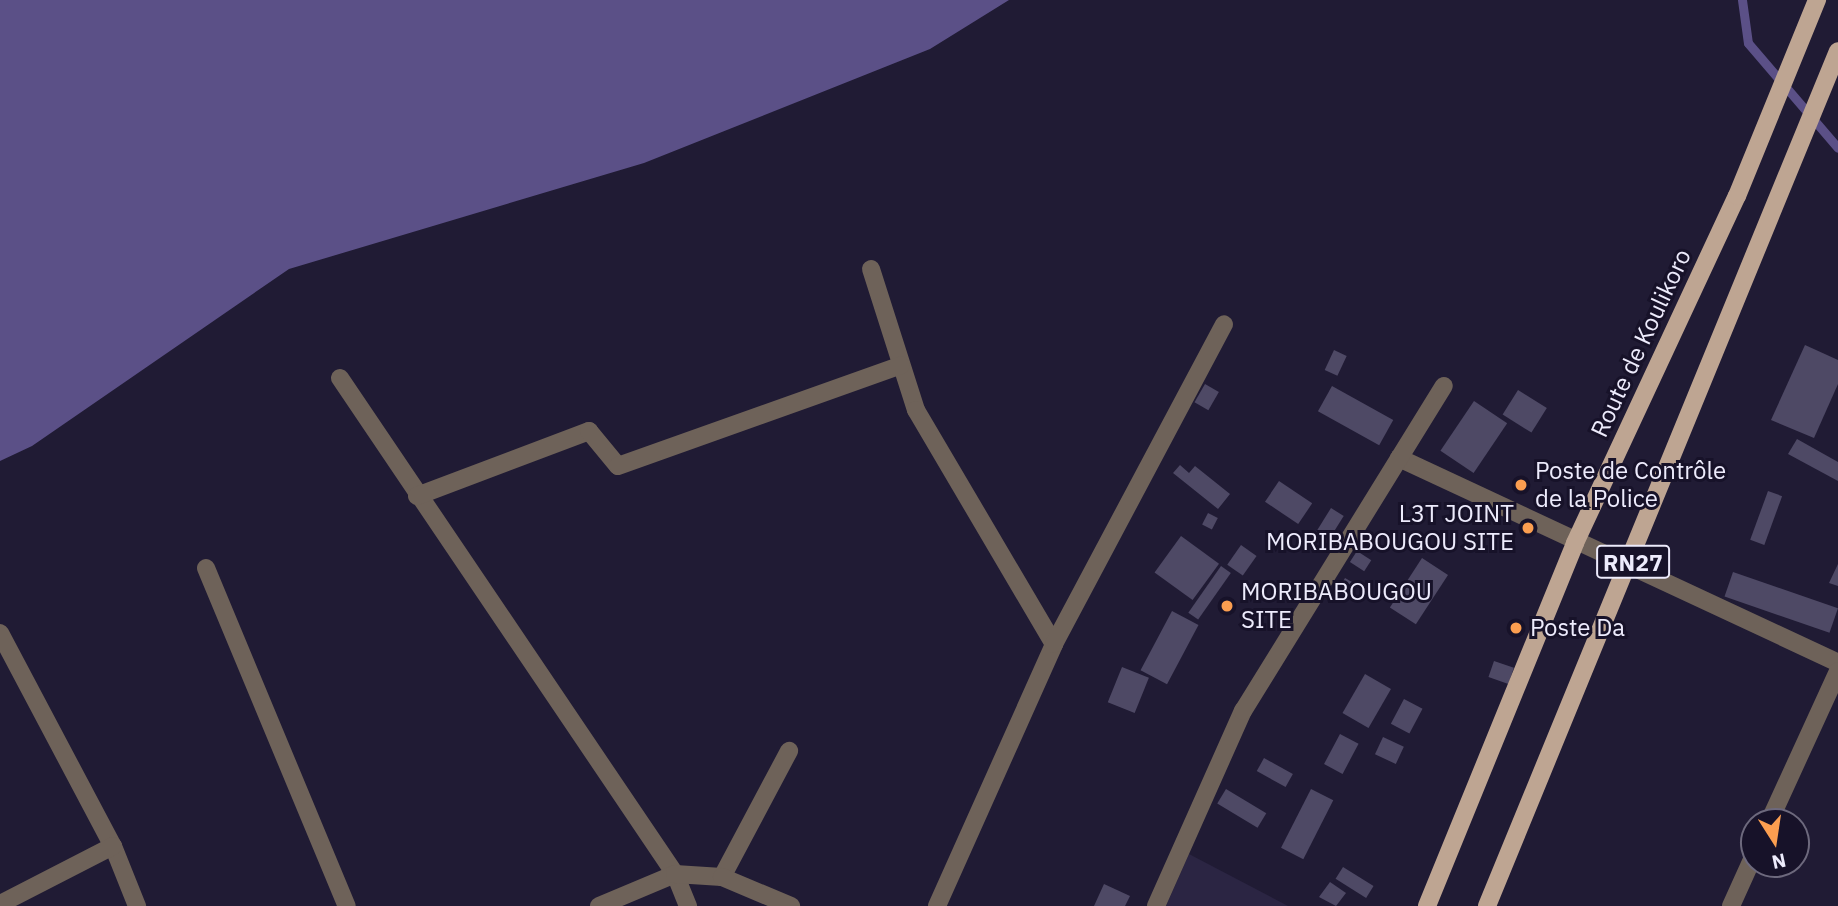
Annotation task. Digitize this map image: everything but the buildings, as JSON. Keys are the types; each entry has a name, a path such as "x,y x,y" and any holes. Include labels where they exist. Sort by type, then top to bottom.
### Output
{"main road":[{"name":"Route de Koulikoro","path":"1427,906 1575,543 1737,196 1800,32 1817,0"},
{"name":"RN27","path":"1487,906 1630,568 1838,51"}],"street":[{"path":"871,269 916,411 1054,644"},
{"path":"937,906 1054,644 1224,324"},
{"path":"417,496 590,431 618,466 901,365"},
{"path":"340,379 675,874 688,906"},
{"path":"1156,906 1243,711 1444,386"},
{"path":"1399,458 1575,543 1838,663"},
{"path":"206,568 347,906"},
{"path":"0,633 113,846 137,906"},
{"path":"1775,808 1838,671"},
{"path":"722,877 789,751"},
{"path":"0,904 113,846"},
{"path":"599,906 675,874 722,877 791,906"},
{"path":"1731,906 1744,878"}],"shaded area":[{"path":"0,0 1009,0 930,49 644,163 289,269 32,446 0,461"},
{"path":"1189,854 1288,906 1166,906"}],"waterway":[{"path":"1742,0 1748,43 1838,148"}],"place":[{"name":"Poste de Contrôle de la Police","path":"1521,485"},
{"name":"L3T JOINT MORIBABOUGOU SITE","path":"1528,528"},
{"name":"MORIBABOUGOU SITE","path":"1227,606"},
{"name":"Poste Da","path":"1516,628"}]}
